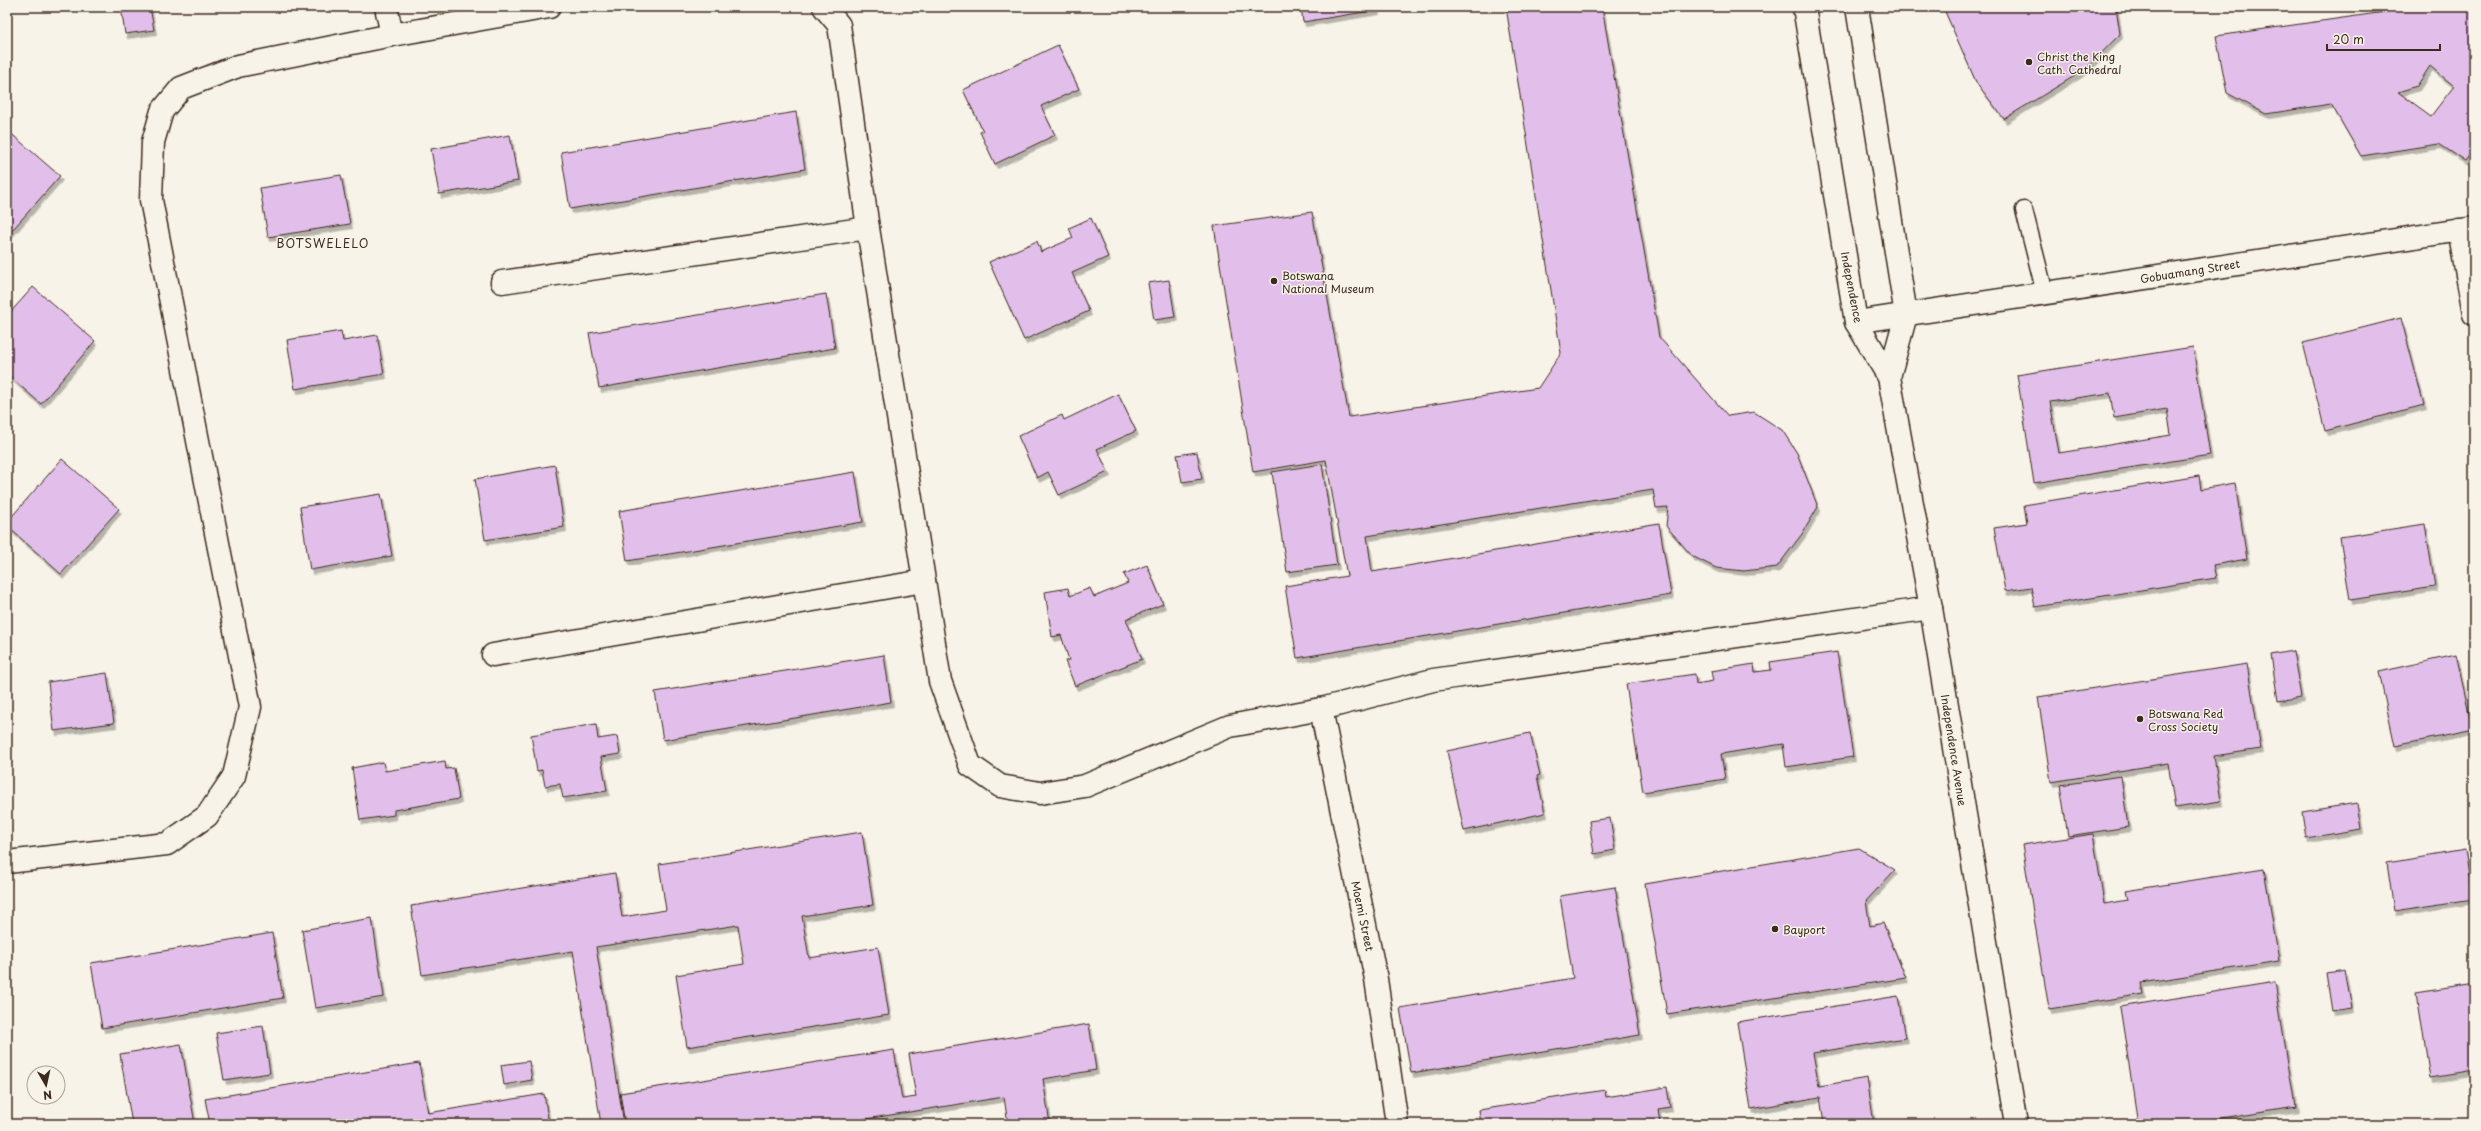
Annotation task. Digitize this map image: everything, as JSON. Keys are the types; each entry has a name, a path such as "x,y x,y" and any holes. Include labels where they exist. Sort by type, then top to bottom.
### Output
{"street":[{"path":"386,7 392,35"},
{"path":"7,862 167,844 207,816 234,776 250,707 151,200 153,142 162,111 181,88 238,66 392,35 550,7"},
{"path":"824,7 839,25 868,228 940,681 970,765 1000,786 1040,792 1085,786 1230,726 1321,709 1433,680 1931,608"},
{"name":"Independence","path":"1804,7 1856,322 1889,377"},
{"path":"1858,7 1906,315 1889,377"},
{"path":"502,282 868,228"},
{"path":"2467,229 2474,314"},
{"name":"Gobuamang Street","path":"1856,322 2467,229"},
{"name":"Independence Avenue","path":"1889,377 1931,608 2016,1124"},
{"path":"493,655 924,581"},
{"name":"Moemi Street","path":"1321,709 1376,979 1397,1124"}],"lane":[{"path":"2024,210 2045,293"}],"building":[{"path":"121,7 150,7 154,30 125,34"},
{"path":"1301,7 1376,7 1377,10 1303,22"},
{"name":"Botswana National Museum","path":"1506,7 1602,7 1659,337 1728,416 1754,412 1782,430 1797,453 1818,507 1802,534 1777,567 1744,571 1716,568 1692,556 1666,526 1668,507 1656,508 1653,490 1367,536 1372,572 1659,523 1671,595 1297,658 1285,586 1347,576 1326,460 1253,472 1214,226 1312,212 1349,417 1538,388 1561,353"},
{"name":"Christ the King Cath. Cathedral","path":"1943,7 2116,7 2120,34 2086,69 2004,119 1976,82"},
{"path":"2420,7 2465,7 2474,13 2474,149 2465,161 2439,144 2361,156 2331,104 2266,114 2227,93 2216,36","holes":["2430,66 2454,86 2431,116 2398,92 2417,86"]},
{"path":"1058,45 1079,89 1041,106 1055,135 995,164 980,132 983,131 963,90"},
{"path":"796,112 805,169 570,209 561,152"},
{"path":"7,130 60,176 7,236"},
{"path":"510,135 518,181 439,194 431,149"},
{"path":"341,175 350,224 268,237 260,188"},
{"path":"1091,218 1108,257 1072,273 1089,311 1024,340 989,262 1037,241 1041,252 1073,238 1069,228"},
{"path":"1169,280 1175,317 1154,320 1148,283"},
{"path":"33,287 95,341 41,404 7,374 7,316"},
{"path":"826,294 835,348 599,388 589,333"},
{"path":"2401,318 2424,405 2325,431 2303,343"},
{"path":"341,331 343,341 377,335 384,374 295,389 287,340"},
{"path":"2193,347 2210,455 2034,483 2017,375","holes":["2110,393 2114,418 2167,409 2171,435 2059,453 2050,402"]},
{"path":"1118,394 1136,431 1097,449 1108,472 1059,495 1048,472 1037,478 1018,436 1062,415 1064,420"},
{"path":"1197,452 1202,479 1182,482 1177,455"},
{"path":"62,459 119,509 61,574 7,526 7,522"},
{"path":"1322,464 1337,565 1287,572 1272,472"},
{"path":"555,465 564,527 485,540 475,479"},
{"path":"855,472 863,522 627,561 619,511"},
{"path":"2199,476 2201,489 2235,483 2247,559 2213,565 2216,578 2035,607 2031,587 2005,591 1994,528 2027,523 2024,505"},
{"path":"381,494 392,556 310,570 300,507"},
{"path":"2425,524 2435,587 2350,600 2340,537"},
{"path":"1147,565 1163,604 1126,619 1142,659 1075,686 1065,661 1069,660 1061,635 1052,637 1045,592 1068,588 1070,596 1090,588 1094,597 1128,583 1124,574"},
{"path":"2293,651 2301,697 2278,701 2271,655"},
{"path":"1837,652 1853,757 1786,767 1783,744 1721,754 1725,779 1643,792 1626,684 1695,674 1696,684 1713,681 1711,671 1754,664 1755,672 1771,670 1770,662"},
{"path":"884,655 891,702 663,740 655,692"},
{"path":"2456,655 2473,730 2395,746 2379,672"},
{"path":"2247,664 2261,749 2214,756 2221,801 2175,808 2168,763 2051,782 2038,697"},
{"path":"107,673 114,723 54,731 48,682"},
{"path":"596,724 598,739 617,736 620,754 601,757 607,791 563,798 560,784 545,786 542,770 537,771 531,735"},
{"path":"1530,733 1540,775 1537,776 1545,813 1464,831 1447,751"},
{"path":"445,761 446,769 454,768 459,799 394,810 394,815 360,820 352,768 383,762 385,771"},
{"path":"2121,776 2128,827 2068,836 2060,785"},
{"path":"2357,803 2361,829 2306,838 2302,812"},
{"path":"1610,818 1615,850 1594,854 1589,821"},
{"path":"862,832 873,905 802,916 809,958 878,947 889,1015 687,1047 676,975 744,964 738,925 596,947 624,1124 601,1124 573,951 422,975 411,906 615,873 622,917 666,910 659,864"},
{"path":"2093,834 2104,904 2127,900 2125,891 2264,869 2279,961 2142,983 2144,994 2049,1009 2022,845"},
{"path":"1859,848 1895,870 1866,901 1870,926 1883,923 1906,978 1667,1014 1645,884"},
{"path":"2465,850 2473,899 2394,911 2387,863"},
{"path":"1615,887 1640,1035 1411,1073 1400,1008 1573,978 1560,896"},
{"path":"372,918 384,997 315,1008 302,930"},
{"path":"272,933 283,998 102,1028 91,963"},
{"path":"2344,970 2351,1008 2332,1011 2326,973"},
{"path":"2275,982 2295,1107 2190,1124 2138,1124 2120,1007"},
{"path":"2474,984 2474,1071 2430,1078 2417,993"},
{"path":"1898,996 1905,1038 1813,1053 1819,1086 1867,1078 1874,1124 1824,1124 1820,1097 1751,1109 1737,1022"},
{"path":"1089,1024 1096,1070 1043,1079 1050,1124 1008,1124 1004,1097 834,1124 625,1124 620,1093 894,1050 902,1099 916,1097 909,1054"},
{"path":"263,1026 270,1073 224,1080 216,1033"},
{"path":"181,1044 195,1124 132,1124 120,1054"},
{"path":"529,1061 532,1080 504,1085 501,1065"},
{"path":"419,1063 428,1113 544,1094 549,1124 210,1124 205,1099"},
{"path":"1667,1087 1670,1107 1658,1109 1660,1124 1481,1124 1479,1110 1605,1090 1606,1097"},
{"path":"118,1121 119,1124 100,1124"}],"place":[{"name":"Christ the King Cath. Cathedral","path":"2029,62"},
{"name":"Botswana National Museum","path":"1274,281"},
{"name":"Botswana Red Cross Society","path":"2140,719"},
{"name":"Bayport","path":"1775,929"}],"district":[{"name":"BOTSWELELO","path":"323,243"}]}
